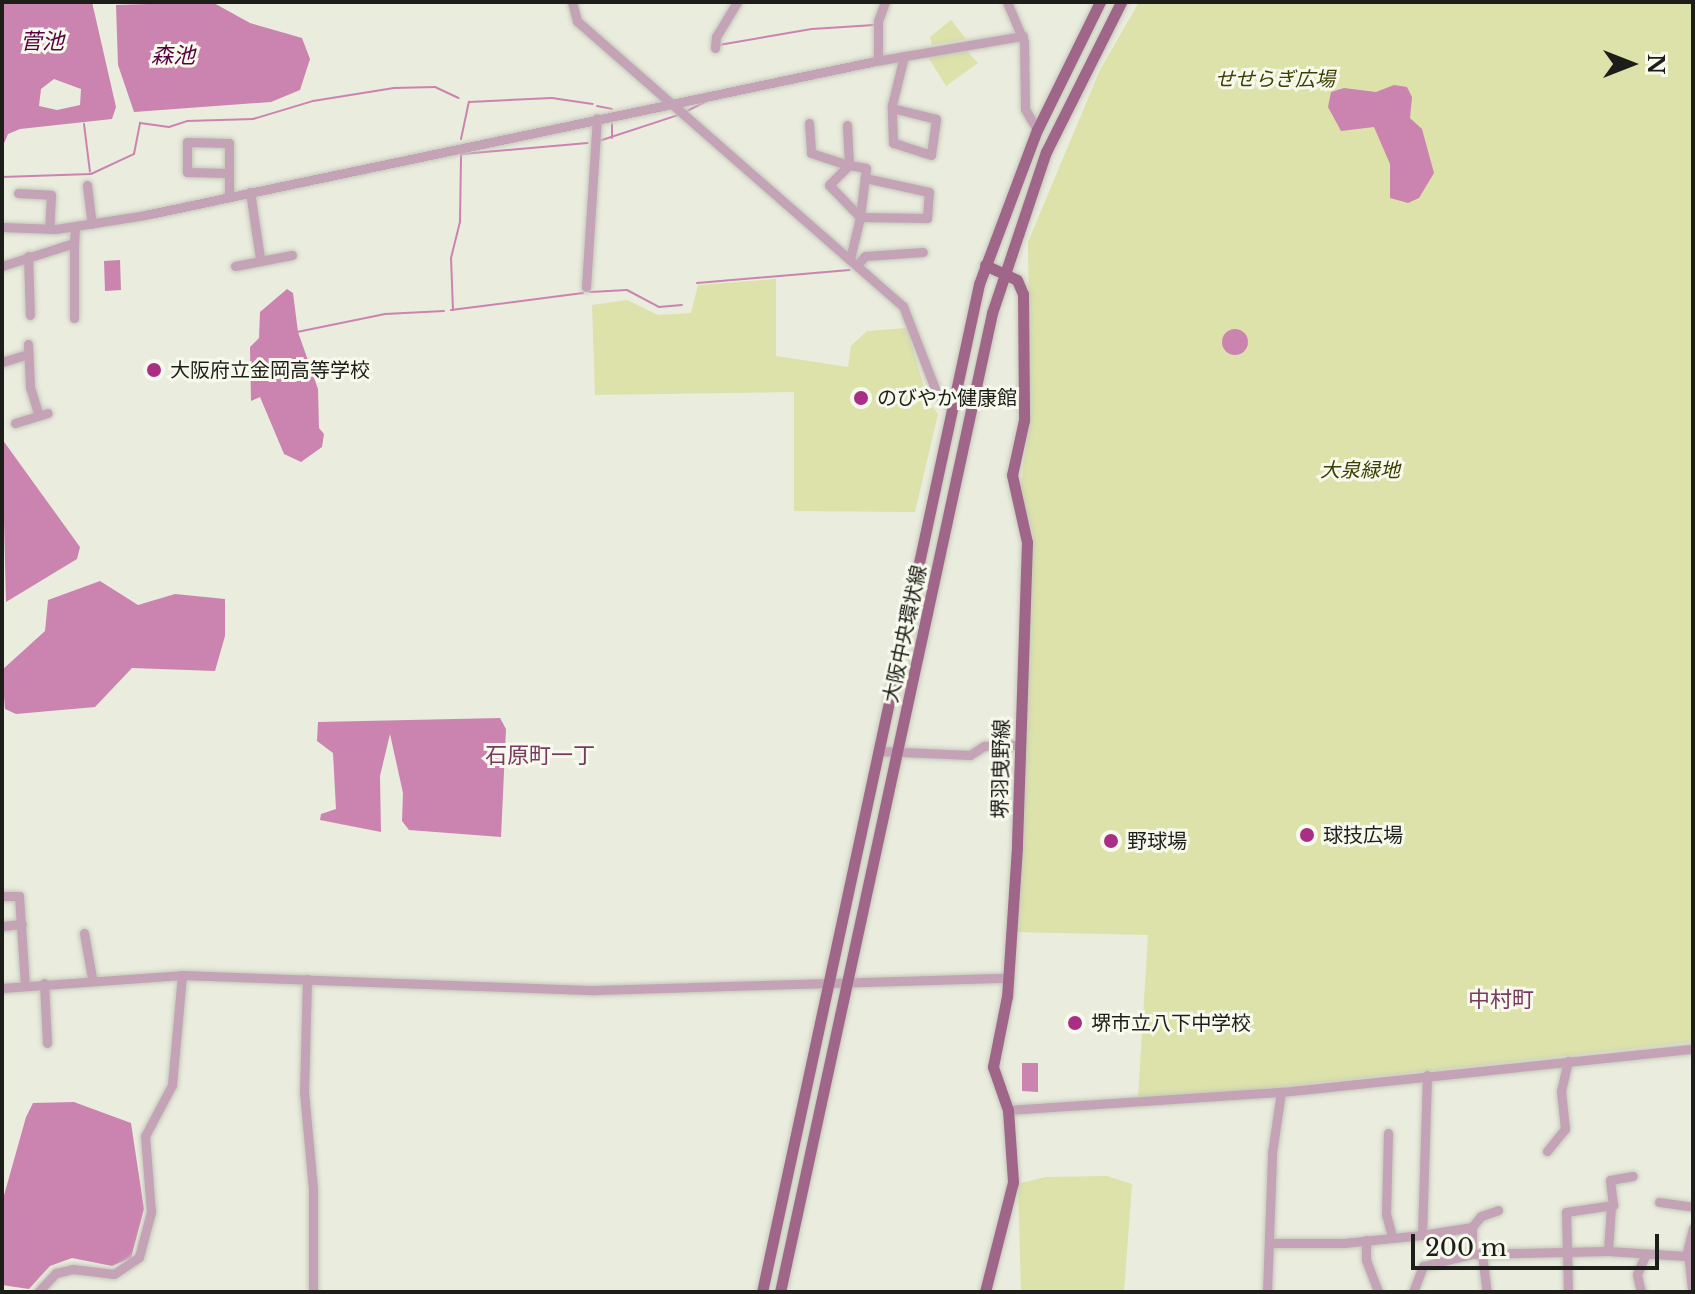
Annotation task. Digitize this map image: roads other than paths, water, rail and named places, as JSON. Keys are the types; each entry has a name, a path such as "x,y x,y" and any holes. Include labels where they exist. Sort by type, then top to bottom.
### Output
{"main road":[{"name":"大阪中央環状線","path":"762,1292 985,265 1037,130 1100,2"},
{"name":"大阪中央環状線","path":"780,1292 1004,270 1046,152 1121,2"},
{"path":"985,265 1004,270"},
{"name":"堺羽曳野線","path":"985,1292 1010,1207 1013,1150 1008,1110 993,1067 1007,978 1027,542 1012,475 1024,420 1023,294 1017,280 1004,270"}],"street":[{"path":"572,2 577,21 903,306 937,394 952,407"},
{"path":"715,48 716,37 737,2"},
{"path":"878,60 878,21 885,2"},
{"path":"1007,2 1023,36 1025,109 1037,130"},
{"path":"2,227 49,229 92,224 878,60 1023,36"},
{"path":"892,108 936,119 931,155 893,143 892,108 904,56"},
{"path":"586,287 597,118"},
{"path":"809,123 811,153 866,168 853,262"},
{"path":"847,125 849,165 829,185 860,217 927,218 929,192 865,178"},
{"path":"229,173 187,172 187,142 229,143 229,173 229,197"},
{"path":"87,185 92,224"},
{"path":"250,192 260,258"},
{"path":"18,193 51,195 49,229"},
{"path":"74,318 75,227"},
{"path":"2,266 74,243"},
{"path":"853,262 865,256 923,252"},
{"path":"235,266 260,258 292,255"},
{"path":"28,256 30,315"},
{"path":"2,362 28,349 43,415 15,423"},
{"path":"879,751 970,755 984,746 1019,745"},
{"path":"2,896 19,896 25,986"},
{"path":"2,926 22,924"},
{"path":"84,933 92,978"},
{"path":"2,988 92,978 182,975 595,990 1007,978"},
{"path":"38,1292 56,1273 73,1269 114,1274 139,1257 151,1212 145,1136 172,1085 182,975"},
{"path":"307,979 304,1092 313,1189 313,1292"},
{"path":"44,983 47,1043"},
{"path":"1008,1110 1281,1092 1693,1049"},
{"path":"1547,1151 1565,1129 1561,1091 1568,1061"},
{"path":"1422,1235 1427,1075"},
{"path":"1267,1292 1281,1092"},
{"path":"1390,1136 1388,1184 1392,1237"},
{"path":"1608,1251 1610,1180 1633,1176"},
{"path":"1659,1202 1693,1207"},
{"path":"1568,1292 1566,1212 1611,1206"},
{"path":"1269,1243 1422,1235 1472,1227 1481,1216 1498,1210"},
{"path":"1472,1227 1487,1292"},
{"path":"1692,1292 1689,1259 1693,1228"},
{"path":"1366,1240 1366,1260 1378,1292"},
{"path":"1413,1292 1423,1266 1477,1254 1608,1251 1689,1259"},
{"path":"1641,1292 1637,1274 1646,1254"}],"water":[{"name":"菅池","path":"2,2 92,2 116,107 112,119 20,129 8,134 2,148","holes":["54,79 81,89 80,105 57,110 39,106 41,89"]},
{"name":"森池","path":"212,2 250,23 302,38 310,59 300,90 271,102 134,112 118,65 116,5"},
{"path":"1394,85 1407,87 1412,97 1410,118 1422,129 1434,173 1419,198 1408,203 1390,198 1390,164 1374,127 1341,131 1328,107 1331,92 1344,88 1376,92"},
{"path":"120,260 121,290 105,291 104,261"},
{"path":"287,289 293,293 298,332 318,389 319,428 324,434 322,447 301,462 284,454 260,397 251,401 250,347 259,338 260,312"},
{"path":"1235,329 1244,333 1248,342 1244,351 1235,355 1226,351 1222,342 1226,333"},
{"path":"2,439 80,547 77,559 6,602"},
{"path":"100,581 138,605 175,594 225,599 225,636 215,671 132,668 95,707 16,714 5,709 2,670 45,631 48,600"},
{"path":"500,718 506,729 501,837 409,830 402,821 403,793 390,734 380,776 381,832 320,820 321,814 336,809 333,753 317,741 318,722"},
{"path":"1022,1063 1038,1063 1038,1092 1022,1091"},
{"path":"74,1102 131,1123 144,1209 131,1258 112,1266 72,1258 50,1266 29,1289 2,1285 3,1199 26,1117 33,1103"}],"waterway":[{"path":"719,45 812,29 874,25"},
{"path":"2,177 91,174 134,154 140,123 169,127 187,121 253,119 313,101 394,88 435,87 459,98"},
{"path":"461,139 469,102 552,98 593,104"},
{"path":"687,111 711,99"},
{"path":"597,106 612,109"},
{"path":"599,141 678,115"},
{"path":"84,124 90,172"},
{"path":"612,124 612,138"},
{"path":"461,154 588,143"},
{"path":"453,310 451,258 460,222 461,155"},
{"path":"697,283 849,270"},
{"path":"590,292 627,290 659,307 682,305"},
{"path":"451,310 583,293"},
{"path":"297,332 385,314 444,311"}],"place":[{"name":"大阪府立金岡高等学校","path":"154,370"},
{"name":"のびやか健康館","path":"861,398"},
{"name":"球技広場","path":"1307,835"},
{"name":"野球場","path":"1111,841"},
{"name":"堺市立八下中学校","path":"1075,1023"}],"district":[{"name":"石原町一丁","path":"540,756"},
{"name":"中村町","path":"1501,1000"}],"park label":[{"name":"せせらぎ広場","path":"1275,79"},
{"name":"大泉緑地","path":"1360,470"}]}
